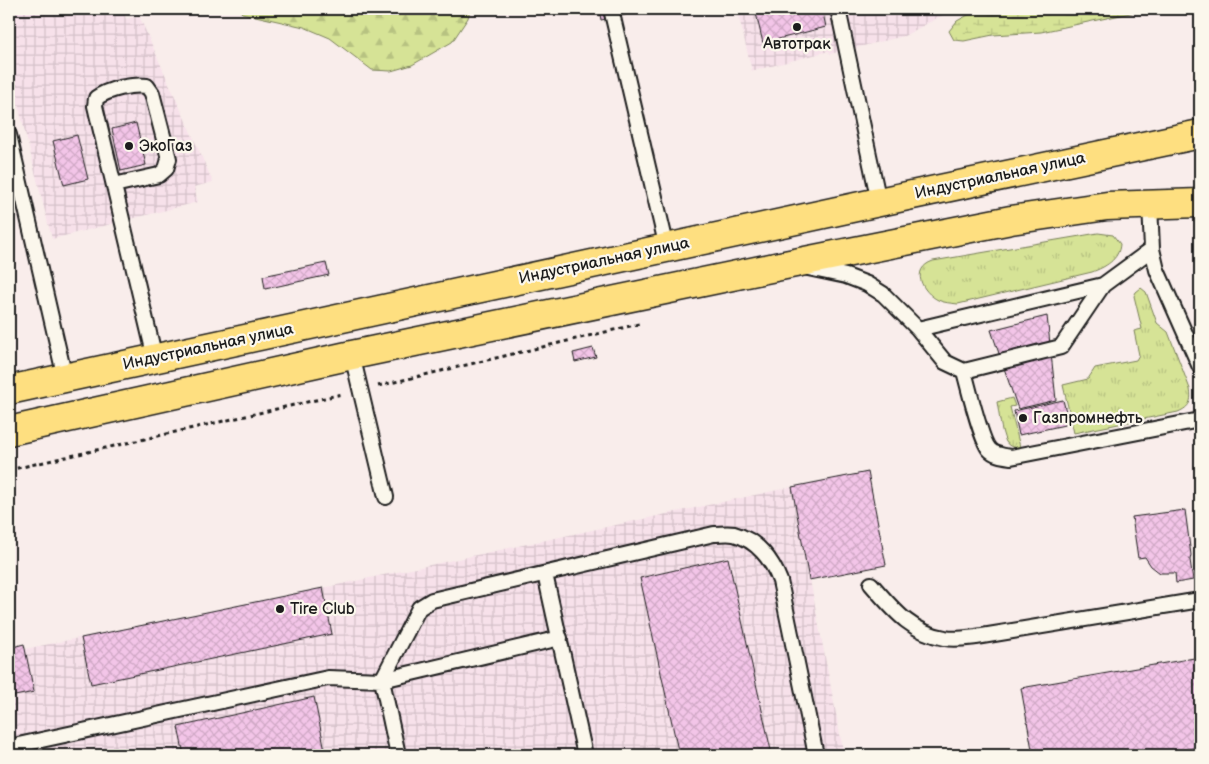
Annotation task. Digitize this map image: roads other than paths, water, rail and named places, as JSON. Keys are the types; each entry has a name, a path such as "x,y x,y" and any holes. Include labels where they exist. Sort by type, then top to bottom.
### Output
{"main road":[{"name":"Индустриальная улица","path":"9,390 1200,134"},
{"path":"9,431 352,355 1020,218 1107,206 1200,203"}],"lane":[{"path":"611,9 667,248"},
{"path":"838,9 879,202"},
{"path":"114,185 159,174 166,169 169,159 152,93 147,86 138,84 103,93 96,98 95,106 155,358"},
{"path":"9,135 66,378"},
{"path":"1150,204 1152,249 1157,270 1200,367"},
{"path":"785,265 846,276 867,284 883,294 918,329 945,362 964,371 1061,346 1103,285 1152,249"},
{"path":"918,329 1103,285"},
{"path":"352,355 386,497"},
{"path":"964,371 984,437 990,449 1000,455 1011,457 1200,420"},
{"path":"398,755 382,680 419,608 432,600 714,534 732,534 747,540 762,550 774,565 780,581 816,755"},
{"path":"545,574 585,755"},
{"path":"871,584 904,621 924,632 946,638 976,637 1200,600"},
{"path":"9,747 33,749 328,678 382,680 560,638"}],"place":[{"name":"Автотрак","path":"797,27"},
{"name":"ЭкоГаз","path":"129,146"},
{"name":"Газпромнефть","path":"1023,418"},
{"name":"Tire Club","path":"280,609"}]}
